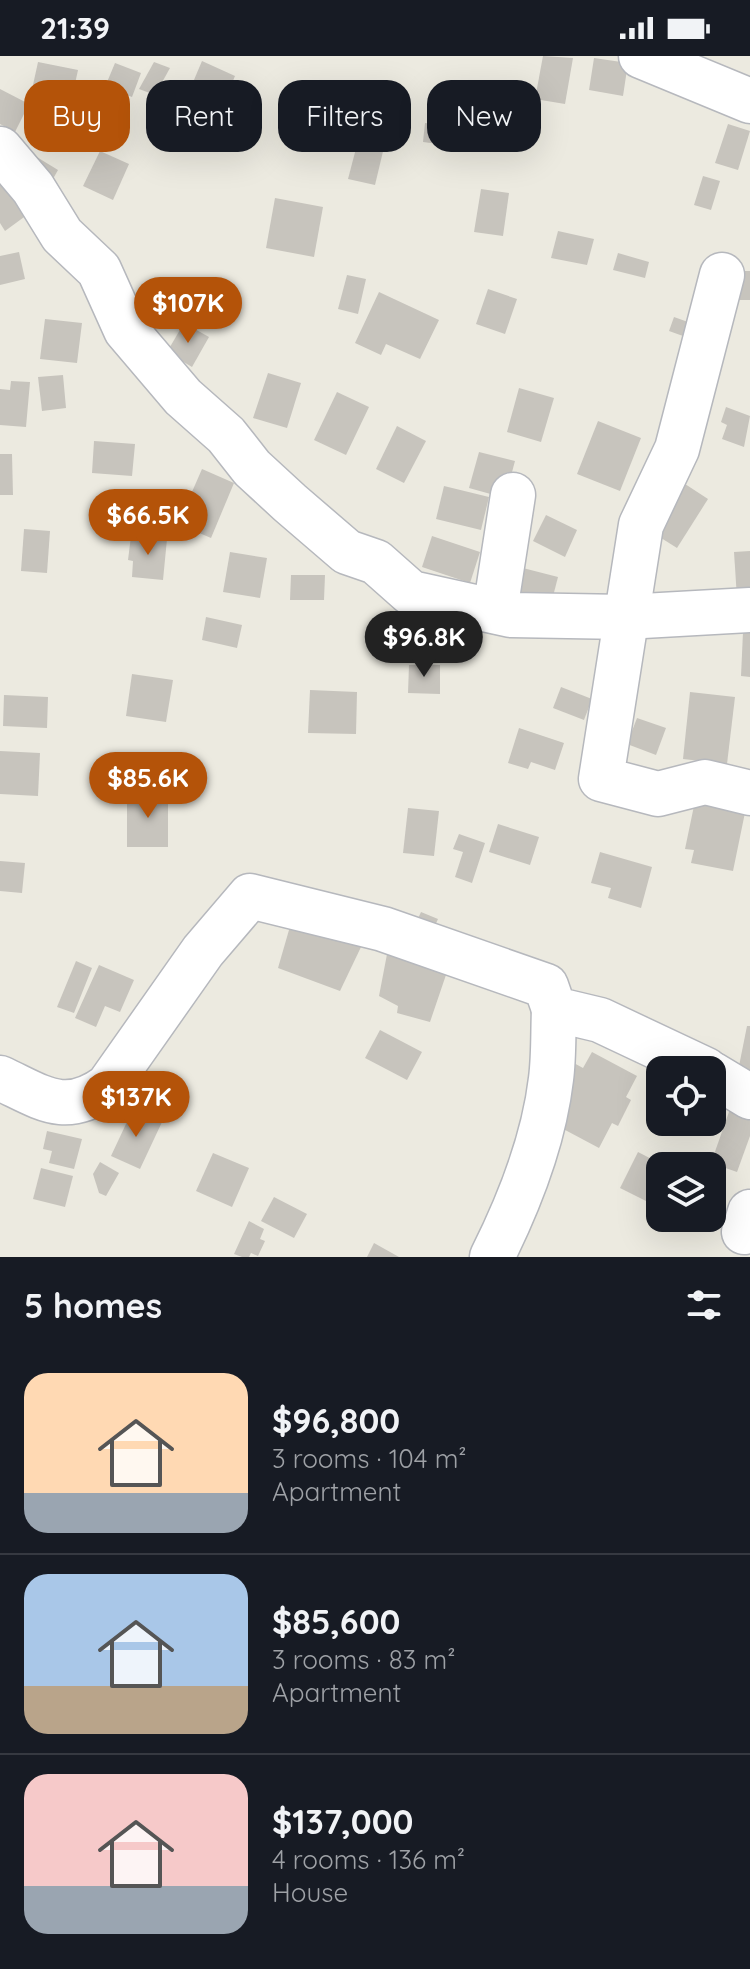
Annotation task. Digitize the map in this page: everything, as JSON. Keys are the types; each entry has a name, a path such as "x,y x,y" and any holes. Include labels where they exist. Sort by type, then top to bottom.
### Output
{"street":[{"path":"641,56 750,101"},
{"path":"0,149 33,188 62,235 99,270 126,330 149,361 226,435 271,486 347,552 376,562 411,593 495,611 546,616 625,617 750,610"},
{"path":"722,275 677,449 641,525 601,779 658,794 705,782 750,793"},
{"path":"495,611 513,495"},
{"path":"0,1078 66,1106 90,1100 108,1086 203,951 250,896 383,929 546,986 554,1009 551,1080 537,1143 507,1228 492,1257"},
{"path":"554,1009 600,1020 676,1056"},
{"path":"726,1082 750,1097"}],"building":[{"path":"543,56 573,58 565,104 541,100 541,80 539,80"},
{"path":"594,58 628,63 623,96 589,90"},
{"path":"202,61 235,76 233,80 194,80"},
{"path":"38,62 78,70 76,80 34,80"},
{"path":"154,62 170,68 163,80 146,80 146,92 139,89"},
{"path":"115,63 141,73 132,97 130,80 108,80"},
{"path":"0,89 24,101 24,114 15,132 0,124"},
{"path":"425,123 427,123 427,143 423,142"},
{"path":"728,124 750,131 738,170 715,163"},
{"path":"28,152 58,170 49,186"},
{"path":"100,152 129,164 113,200 83,186"},
{"path":"355,152 383,152 375,185 348,179"},
{"path":"0,160 35,209 5,231 0,223"},
{"path":"703,176 720,181 711,210 694,205"},
{"path":"481,189 509,193 503,236 474,232"},
{"path":"275,198 323,207 314,257 266,248"},
{"path":"558,231 594,239 587,265 551,258"},
{"path":"19,252 25,279 0,285 0,256"},
{"path":"618,253 649,262 645,278 613,270"},
{"path":"735,271 750,271 750,300 735,300"},
{"path":"347,275 366,279 358,314 338,309"},
{"path":"488,289 517,299 505,334 476,324"},
{"path":"379,292 439,320 420,359 386,344 381,355 355,343"},
{"path":"674,317 702,327 697,341 669,331"},
{"path":"45,319 82,323 77,363 40,359"},
{"path":"184,323 209,337 192,367 167,352"},
{"path":"268,373 301,383 287,428 253,418"},
{"path":"63,375 66,408 42,411 38,377"},
{"path":"11,381 30,382 26,427 0,425 0,389 10,390"},
{"path":"519,388 554,398 541,442 507,432"},
{"path":"337,392 369,407 346,455 314,440"},
{"path":"726,407 750,416 744,447 722,439 727,425 721,422"},
{"path":"598,421 641,438 620,491 577,474"},
{"path":"397,426 426,441 404,483 376,469"},
{"path":"94,441 135,444 132,476 92,473"},
{"path":"479,452 515,461 505,498 469,488"},
{"path":"0,454 12,454 13,495 0,495"},
{"path":"202,469 234,483 211,538 178,524"},
{"path":"682,482 708,499 677,548 650,531"},
{"path":"444,486 489,497 481,530 436,519"},
{"path":"546,515 577,530 565,557 533,541"},
{"path":"24,529 50,531 47,573 21,571"},
{"path":"131,536 167,539 163,580 132,577 133,561 128,560"},
{"path":"432,536 480,552 470,583 422,567"},
{"path":"750,551 750,597 737,598 734,552"},
{"path":"230,552 267,558 260,598 223,592"},
{"path":"519,567 558,577 550,608 511,598"},
{"path":"291,575 325,575 324,600 290,600"},
{"path":"206,617 242,625 237,648 202,640"},
{"path":"743,632 750,632 750,677 741,676"},
{"path":"409,665 440,665 440,694 408,693"},
{"path":"132,674 173,680 166,722 126,716"},
{"path":"561,687 592,699 584,720 553,708"},
{"path":"310,690 357,692 356,734 308,733"},
{"path":"690,692 735,697 727,764 683,759"},
{"path":"4,695 48,697 47,728 3,726"},
{"path":"637,718 666,728 656,755 627,744"},
{"path":"519,728 564,743 555,770 531,762 528,769 508,763"},
{"path":"0,751 40,753 38,796 0,794"},
{"path":"127,792 168,792 168,847 127,847"},
{"path":"748,798 733,871 691,863 694,850 685,849 695,801"},
{"path":"408,808 439,811 434,856 403,853"},
{"path":"498,824 539,837 530,865 489,852"},
{"path":"459,834 485,843 472,883 455,877 463,852 453,849"},
{"path":"600,852 652,867 641,908 608,898 611,888 591,883"},
{"path":"0,861 25,863 22,893 0,891"},
{"path":"421,912 438,919 431,934 414,927"},
{"path":"291,923 361,947 340,991 278,968"},
{"path":"388,949 448,969 430,1022 397,1013 398,1006 379,996"},
{"path":"76,961 92,968 74,1013 57,1007"},
{"path":"99,965 134,980 120,1012 105,1006 96,1027 75,1018"},
{"path":"747,1026 750,1026 750,1074 738,1071"},
{"path":"380,1030 422,1052 407,1080 365,1058"},
{"path":"592,1052 637,1076 626,1097 631,1100 618,1126 612,1123 599,1148 552,1123 572,1062 583,1068"},
{"path":"133,1109 162,1122 140,1169 111,1156"},
{"path":"730,1109 750,1117 750,1136 737,1172 726,1168 726,1152 715,1152 720,1136 726,1136"},
{"path":"47,1131 82,1139 74,1169 49,1163 52,1151 43,1149"},
{"path":"638,1152 646,1156 646,1201 620,1188"},
{"path":"213,1153 249,1168 232,1207 196,1191"},
{"path":"100,1162 119,1173 106,1196 99,1193 93,1174"},
{"path":"41,1168 73,1176 65,1207 33,1199"},
{"path":"274,1197 307,1214 294,1238 261,1221"},
{"path":"249,1221 264,1229 260,1239 265,1241 258,1256 251,1253 249,1257 242,1257 234,1254"},
{"path":"374,1243 399,1257 367,1257"}]}
